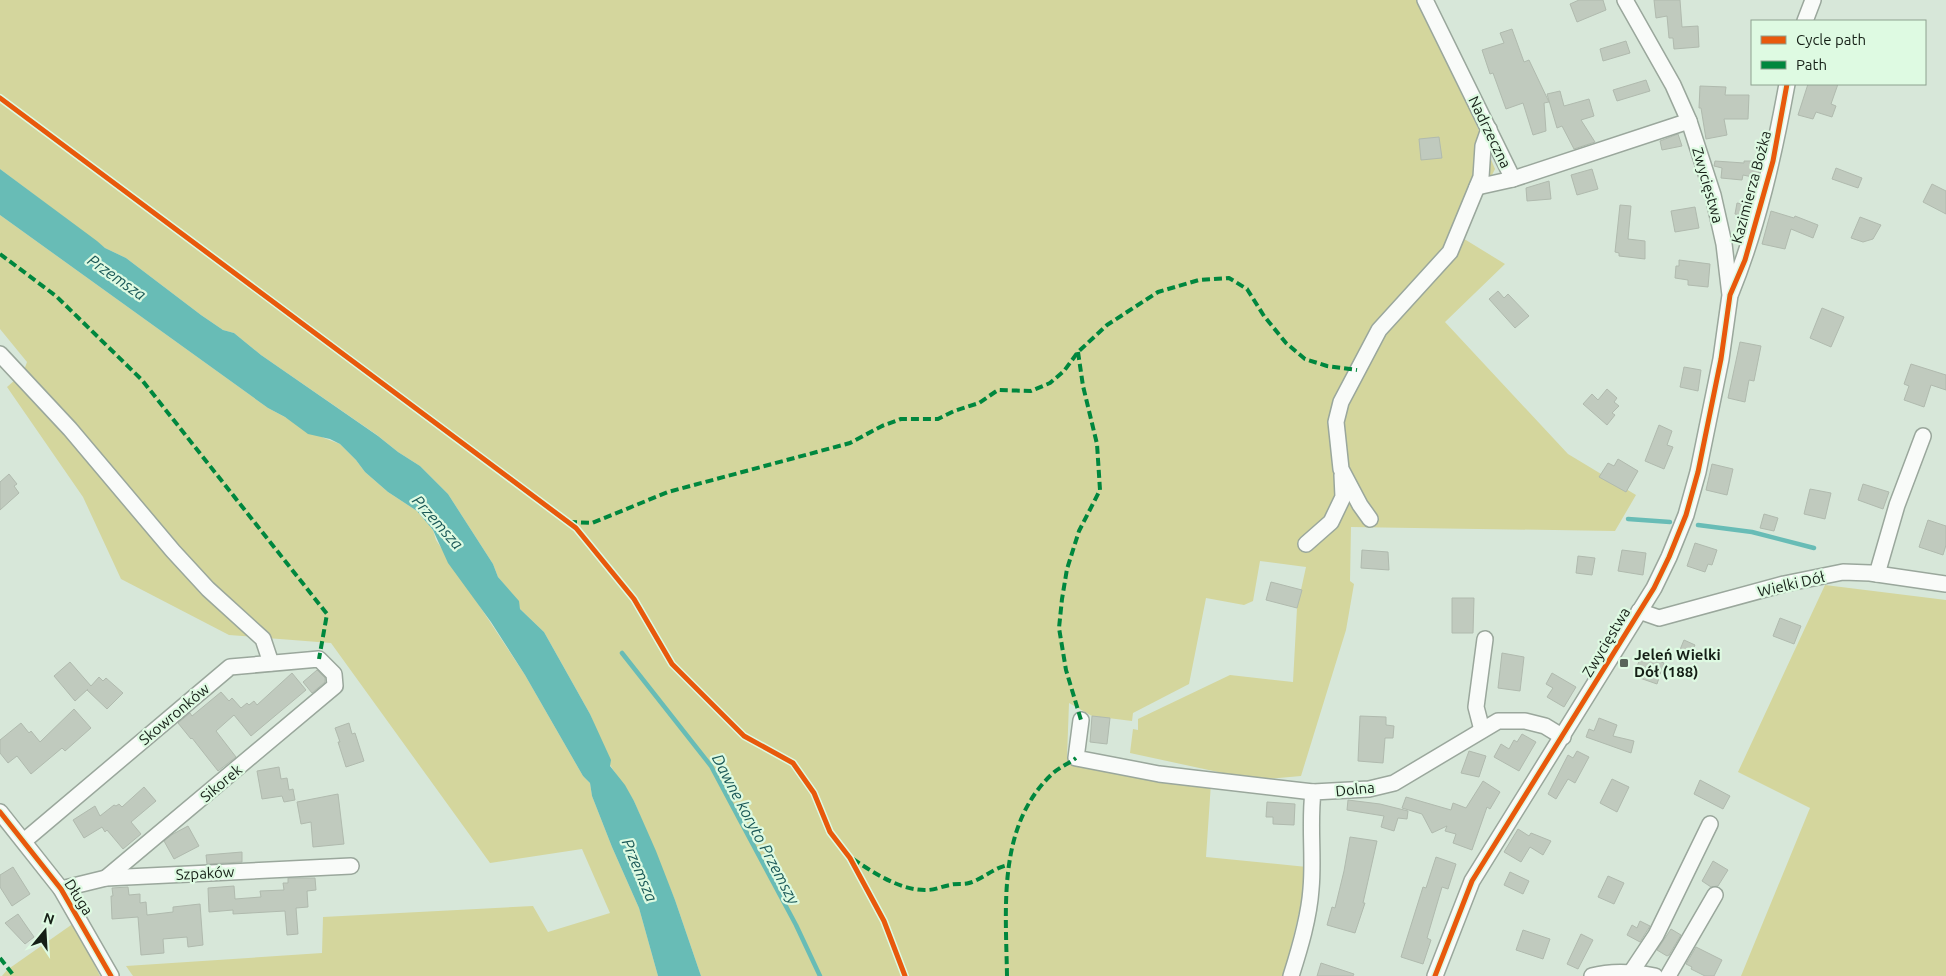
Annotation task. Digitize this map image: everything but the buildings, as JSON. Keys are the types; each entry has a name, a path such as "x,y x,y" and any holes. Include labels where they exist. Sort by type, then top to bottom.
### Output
{"street":[{"name":"Nadrzeczna","path":"1425,0 1513,179 1689,121"},
{"name":"Zwycięstwa","path":"1435,976 1472,881 1654,588 1686,515 1708,428 1730,295 1724,244 1713,195 1689,121 1672,85 1624,0"},
{"path":"1806,20 1813,0"},
{"name":"Kazimierza Bożka","path":"1730,295 1744,260 1773,161 1787,85"},
{"path":"1306,544 1331,522 1344,497 1336,422 1341,402 1379,330 1450,252 1481,177 1483,146 1489,129"},
{"path":"1477,187 1513,179"},
{"path":"0,354 70,429 172,550 208,589 263,639 271,663"},
{"path":"1877,574 1897,505 1923,436"},
{"path":"1341,469 1360,505 1370,519"},
{"name":"Wielki Dół","path":"1639,611 1659,618 1812,577 1843,572 1877,574 1946,584"},
{"path":"1482,730 1476,706 1485,639"},
{"name":"Skowronków","path":"24,842 230,667 319,659 334,674 335,686"},
{"name":"Sikorek","path":"106,878 335,686"},
{"name":"Dolna","path":"1082,720 1076,758 1160,774 1313,792 1369,789 1394,783 1498,720 1526,722 1545,726 1563,737"},
{"path":"1291,976 1299,950 1311,890 1313,848 1311,807 1313,792"},
{"name":"Długa","path":"0,812 61,889 111,976"},
{"path":"1632,972 1656,935 1710,824"},
{"name":"Szpaków","path":"61,889 106,878 351,866"},
{"path":"1668,976 1714,895"},
{"path":"1592,976 1600,973 1632,972 1655,976"}],"green space":[{"path":"0,0 1424,0 1495,169 1461,237 1505,264 1445,322 1568,454 1636,495 1615,531 1351,527 1350,581 1354,584 1346,630 1301,776 1255,780 1130,753 1133,729 1138,730 1138,719 1230,675 1293,682 1297,608 1306,567 1260,561 1253,601 1244,605 1206,598 1189,684 1133,713 1132,721 1092,716 1069,703 1067,757 1211,783 1206,857 1307,867 1302,900 1284,976 701,976 675,900 634,801 610,765 590,714 544,632 520,609 518,601 498,577 493,564 448,494 420,466 261,355 234,333 223,330 201,315 126,258 105,248 0,169"},
{"path":"0,215 268,408 324,438 340,444 365,472 388,492 417,511 433,530 436,540 525,675 583,776 590,783 592,796 639,908 658,976 133,976 126,966 322,953 323,917 533,906 548,932 610,913 582,849 490,863 331,643 229,635 121,579 83,497 7,387 23,373 27,362 0,329"},
{"path":"1825,585 1946,600 1946,976 1741,976 1810,808 1738,772"},
{"path":"74,923 100,976 2,976 7,970"}],"water":[{"name":"Przemsza","path":"0,169 105,248 126,258 201,315 223,330 234,333 261,355 420,466 448,494 493,564 498,577 519,601 520,609 544,632 590,714 611,760 610,766 625,785 634,801 656,851 701,976 658,976 639,908 592,796 590,783 583,776 525,675 491,622 448,563 433,530 417,511 388,492 365,472 340,444 330,439 308,434 285,417 268,408 0,215"}],"waterway":[{"path":"1628,519 1670,522"},
{"path":"1698,525 1752,532 1814,548"},
{"name":"Dawne koryto Przemszy","path":"622,653 711,766 796,925 820,976"}],"marked path":[{"path":"0,254 56,296 142,380 327,614 319,659"},
{"path":"569,522 592,523 668,492 850,443 882,426 901,419 938,419 954,411 979,403 998,390 1031,391 1050,383 1064,371 1078,352 1107,325 1158,292 1199,280 1229,278 1247,289 1264,316 1286,343 1305,359 1327,366 1357,370"},
{"path":"1078,352 1083,386 1097,444 1100,490 1079,531 1067,569 1059,628 1066,670 1081,720"},
{"path":"1007,976 1006,896 1013,844 1021,819 1034,796 1051,775 1076,758"},
{"path":"853,859 879,875 907,888 917,890 969,883 1008,865"},
{"path":"0,958 14,976"}],"cycle path":[{"path":"1435,976 1472,881 1654,588 1686,515 1698,472 1721,359 1730,295 1745,260 1773,161 1787,85"},
{"path":"0,98 576,528 634,599 672,664 744,736 793,763 814,793 830,832 850,858 884,921 905,976"},
{"path":"0,812 61,889 111,976"}],"place":[{"name":"Jeleń Wielki Dół (188)","path":"1624,663"}]}
